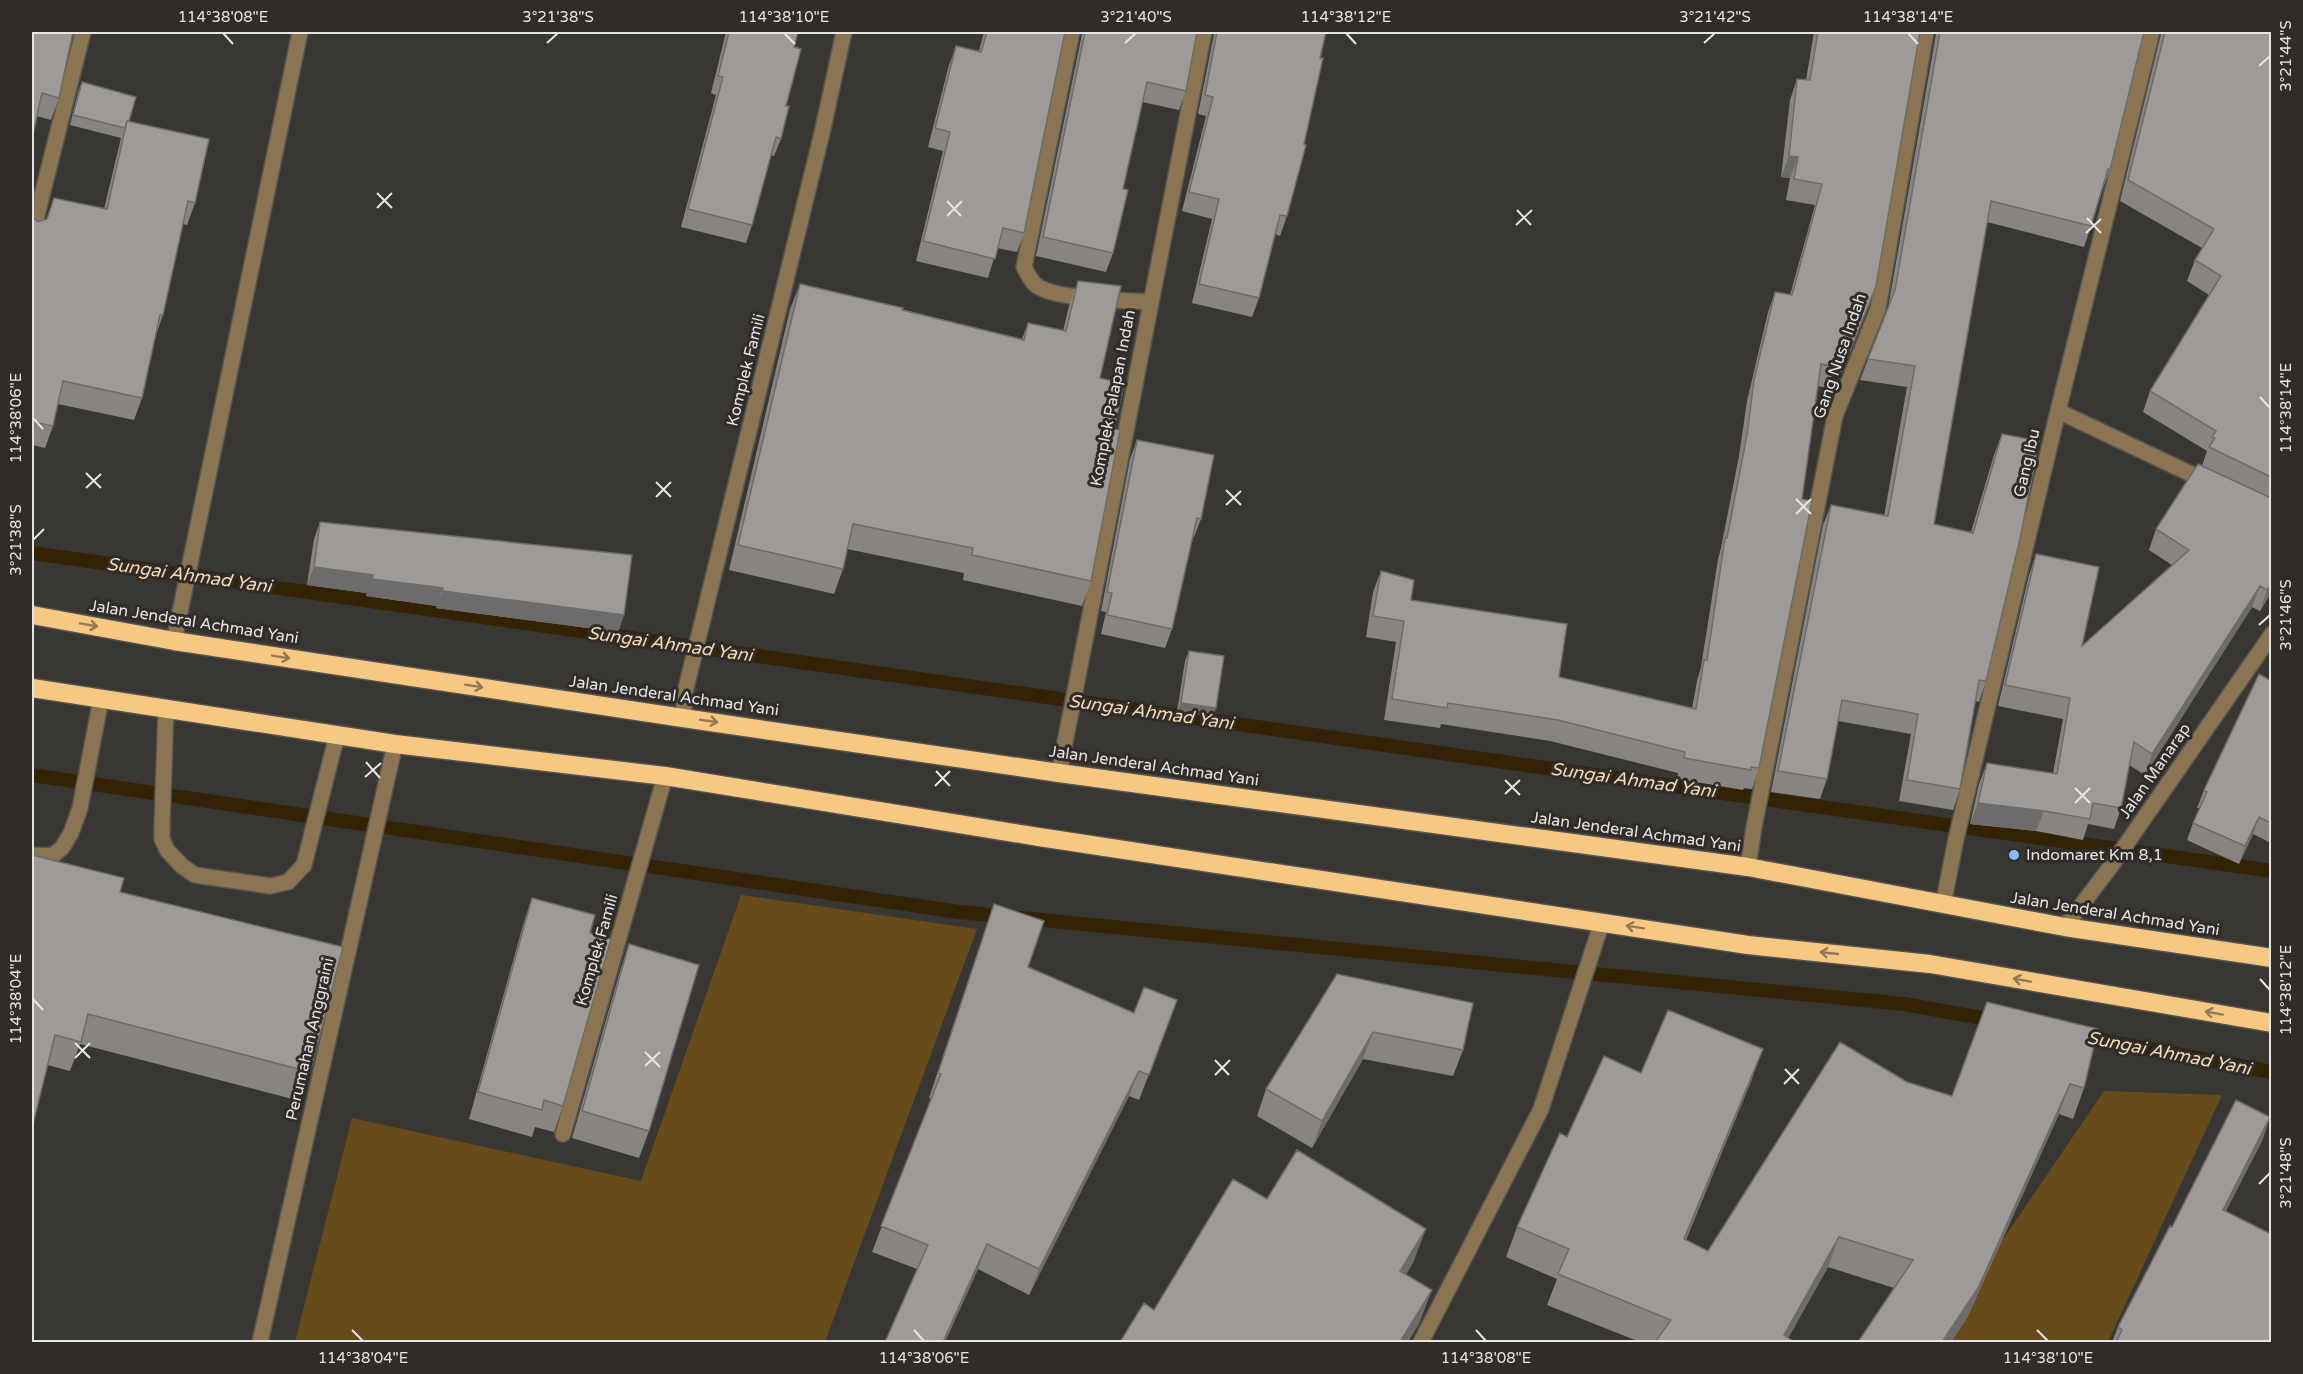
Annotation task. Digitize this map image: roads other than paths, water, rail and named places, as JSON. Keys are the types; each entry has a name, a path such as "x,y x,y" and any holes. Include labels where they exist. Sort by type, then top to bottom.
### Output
{"highway":[{"name":"Jalan Jenderal Achmad Yani","path":"32,615 174,641 683,718 1748,867 2065,927 2271,958"},
{"path":"32,688 395,744 665,776 1039,837 1748,945 1930,964 2271,1023"}],"street":[{"path":"32,235 83,32"},
{"path":"174,641 300,32"},
{"name":"Komplek Famili","path":"683,718 686,688 819,144 844,32"},
{"path":"1072,32 1024,267 1035,285 1045,291 1150,303"},
{"name":"Komplek Palapan Indah","path":"1059,772 1204,32"},
{"name":"Gang Nusa Indah","path":"1748,867 1754,826 1835,416 1878,309 1926,32"},
{"name":"Gang Ibu","path":"1943,905 1956,839 2058,411 2152,32"},
{"path":"2058,411 2229,492"},
{"name":"Jalan Manarap","path":"2065,927 2111,866 2271,634"},
{"path":"32,855 52,856 62,848 71,833 80,808 101,699"},
{"path":"166,709 162,839 167,850 182,866 195,874 270,886 288,882 304,865 337,735"},
{"name":"Perumahan Anggraini","path":"260,1342 395,744"},
{"name":"Komplek Famili","path":"563,1134 665,776"},
{"path":"1421,1342 1541,1108 1602,922"}],"waterway":[{"name":"Sungai Ahmad Yani","path":"32,553 2272,871"},
{"name":"Sungai Ahmad Yani","path":"32,775 959,912 1904,1004 1998,1021"},
{"name":"Sungai Ahmad Yani","path":"2079,1036 2272,1072"}],"place":[{"name":"Indomaret Km 8,1","path":"2014,855"}]}
